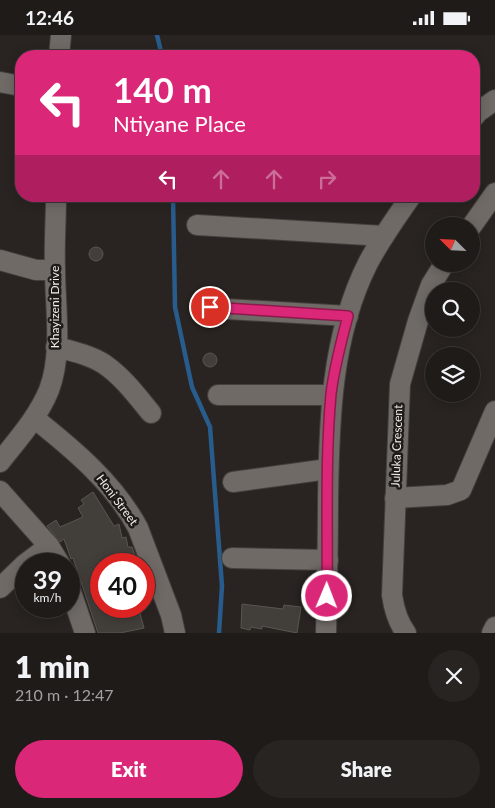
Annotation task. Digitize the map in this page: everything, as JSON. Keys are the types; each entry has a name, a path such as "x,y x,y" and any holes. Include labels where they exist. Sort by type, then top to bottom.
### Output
{"street":[{"path":"59,50 61,35"},
{"path":"0,82 15,85"},
{"path":"480,112 495,100"},
{"path":"478,217 495,193"},
{"name":"Khayizeni Drive","path":"0,462 34,418 49,389 54,366 58,311 55,269 56,202"},
{"path":"326,633 328,469 331,395 335,371 348,316 368,264 407,202"},
{"path":"197,225 384,236"},
{"path":"0,260 36,270 55,269"},
{"name":"Juluka Crescent","path":"406,633 399,624 392,595 400,384 418,321 431,285 438,273"},
{"path":"210,307 348,316"},
{"path":"56,347 89,357 104,364 125,382 151,413"},
{"path":"218,395 331,395"},
{"path":"395,498 447,495 461,490 495,411"},
{"name":"Honi Street","path":"34,418 104,479 131,515 138,528 171,615 175,633"},
{"path":"233,482 328,469"},
{"path":"0,491 50,546 54,553"},
{"path":"0,588 25,564 50,546"},
{"path":"232,558 328,560"},
{"path":"80,618 85,633"},
{"path":"492,633 495,627"}],"building":[{"path":"96,247 101,249 103,254 101,259 96,261 91,259 89,254 91,249"},
{"path":"201,290 207,297 198,304 194,301 194,295 196,291"},
{"path":"210,353 215,355 217,360 215,365 210,367 205,365 203,360 205,355"},
{"path":"93,492 114,526 119,524 122,538 126,537 128,547 132,547 134,553 90,553 90,609 80,579 80,553 69,553 64,539 60,542 47,526 56,520 60,527 83,517 78,508 84,504 81,500"},
{"path":"242,604 283,609 284,605 301,607 297,633 262,626 262,629 251,627 250,630 241,628"},
{"path":"93,618 141,618 144,628 120,633 98,633"}],"waterway":[{"path":"157,35 161,50"},
{"path":"173,202 175,307 192,387 210,427 222,586 219,633"}],"route":[{"path":"210,307 348,316 331,395 328,469 327,596"}]}
